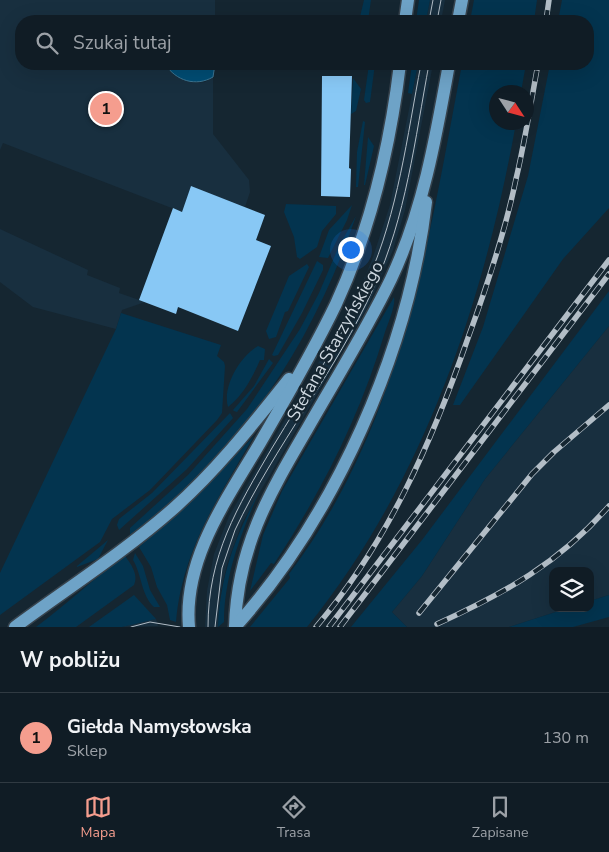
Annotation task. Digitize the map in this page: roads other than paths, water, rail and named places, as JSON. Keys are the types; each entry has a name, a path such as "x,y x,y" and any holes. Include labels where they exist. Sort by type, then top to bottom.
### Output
{"main road":[{"path":"407,15 408,0"},
{"path":"459,15 462,0"},
{"name":"Stefana Starzyńskiego","path":"189,627 190,585 205,541 313,349 347,278 369,216 388,146 399,70"},
{"name":"Stefana Starzyńskiego","path":"235,627 242,566 253,528 272,489 382,298 412,226 431,162 448,70"},
{"path":"235,627 282,569 338,478 378,389 419,249 431,162"},
{"path":"15,627 132,543 173,509 237,444 313,349"}],"tram line":[{"path":"430,15 433,0"},
{"path":"438,15 441,0"},
{"path":"208,627 209,601 213,577 219,555 236,512 347,323 368,280 378,254 401,174 420,70"},
{"path":"215,627 222,568 235,530 268,468 342,349 374,287 385,260 402,205 428,70"},
{"path":"131,627 150,622 180,627"}],"railway":[{"path":"547,15 549,0"},
{"path":"316,627 365,561 386,526 406,490 439,415 489,279 501,239 512,199 537,70"},
{"path":"329,627 609,260"},
{"path":"340,627 609,274"},
{"path":"419,613 532,474 554,452 609,405"},
{"path":"437,624 486,600 530,575 571,544 609,506"}],"place":[{"name":"Giełda Namysłowska","path":"106,109"}]}
